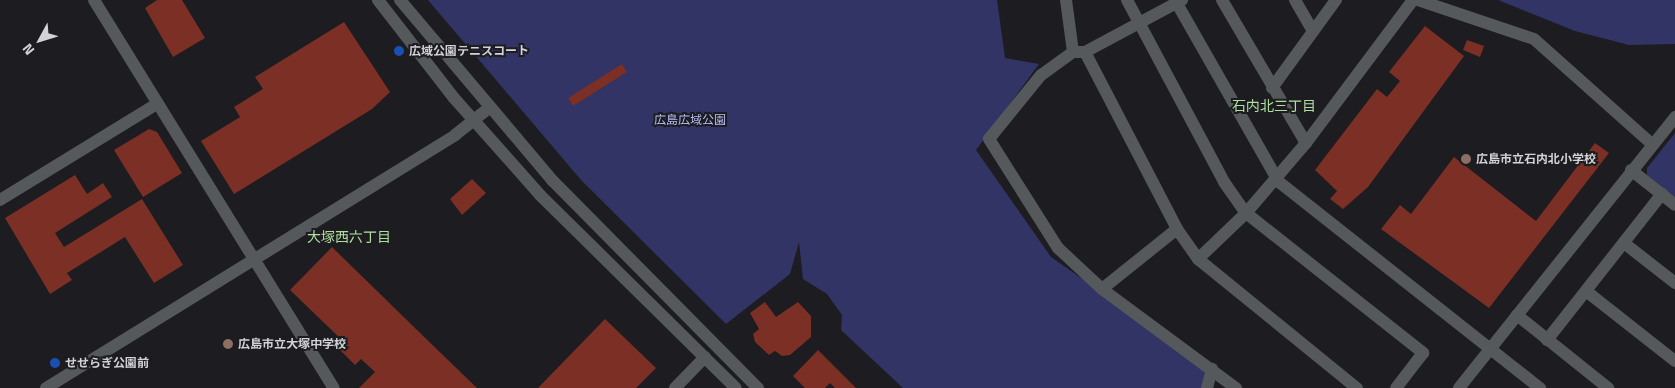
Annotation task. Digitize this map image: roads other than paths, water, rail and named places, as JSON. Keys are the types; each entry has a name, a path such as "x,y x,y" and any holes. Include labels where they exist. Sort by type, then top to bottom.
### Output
{"street":[{"path":"94,0 334,388"},
{"path":"378,0 473,120 540,195 736,388"},
{"path":"400,0 489,108 607,239 758,388"},
{"path":"1066,0 1079,52 1177,229 1198,259 1357,388"},
{"path":"1127,0 1224,182 1246,213 1422,353 1396,388"},
{"path":"1222,0 1306,143"},
{"path":"1295,0 1313,32"},
{"path":"1272,88 1336,0"},
{"path":"1198,259 1246,213 1306,143 1413,0"},
{"path":"1418,0 1534,40 1652,144"},
{"path":"1236,388 1102,289 1058,248 989,139 1041,75 1079,52 1178,1 1276,178 1540,388"},
{"path":"0,200 158,103"},
{"path":"46,388 254,259 489,108"},
{"path":"1459,388 1675,117"},
{"path":"1631,170 1675,205"},
{"path":"1547,340 1662,194"},
{"path":"1102,289 1177,229"},
{"path":"1624,243 1675,283"},
{"path":"1586,291 1675,361"},
{"path":"1517,315 1608,388"},
{"path":"675,388 705,357"},
{"path":"1207,388 1212,369"}],"place":[{"name":"広域公園テニスコート","path":"399,51"},
{"name":"広島市立石内北小学校","path":"1466,159"},
{"name":"広島市立大塚中学校","path":"228,344"},
{"name":"せせらぎ公園前","path":"55,363"}],"district":[{"name":"石内北三丁目","path":"1274,106"},
{"name":"大塚西六丁目","path":"349,237"}],"park label":[{"name":"広島広域公園","path":"690,120"}]}
